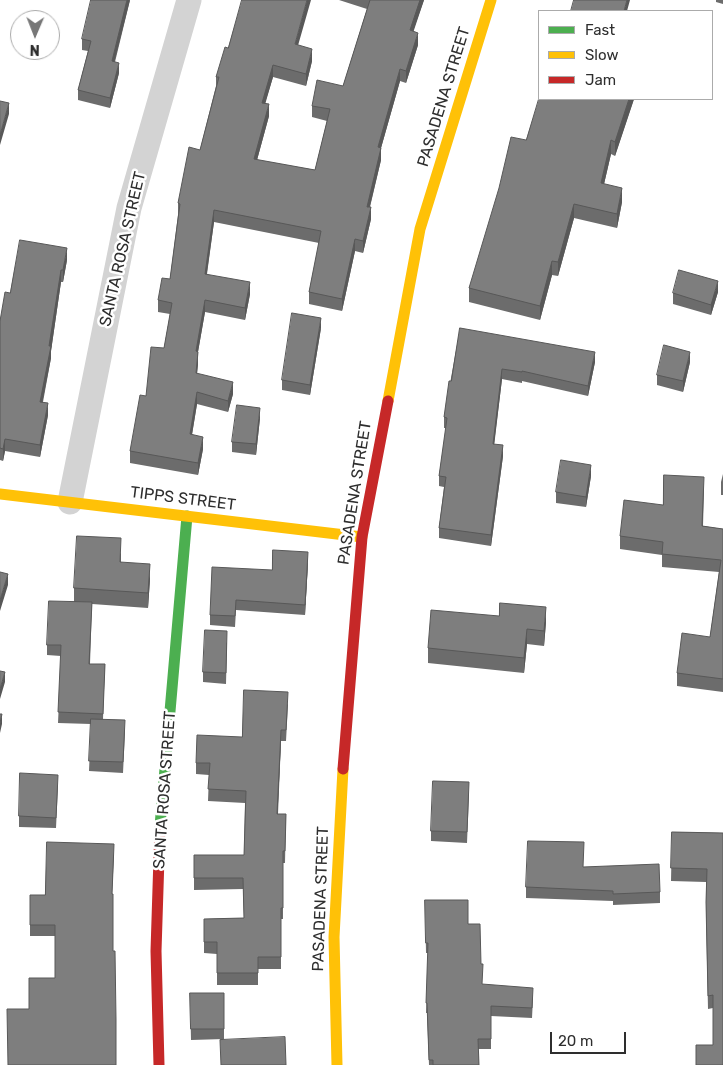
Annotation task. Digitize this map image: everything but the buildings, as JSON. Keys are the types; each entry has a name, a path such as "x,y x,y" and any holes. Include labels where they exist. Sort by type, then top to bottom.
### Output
{"street":[{"name":"SANTA ROSA STREET","path":"70,502 129,208 189,0"},
{"name":"PASADENA STREET","path":"337,1065 334,937 340,800 362,537 420,229 490,0"},
{"name":"TIPPS STREET","path":"0,494 362,537"},
{"name":"SANTA ROSA STREET","path":"159,1065 156,951 160,820 187,516"}],"traffic: fast":[{"path":"160,826 187,516"}],"traffic: slow":[{"path":"388,401 420,229 491,0"},
{"path":"0,494 362,537"},
{"path":"337,1065 334,937 343,769"}],"traffic: jam":[{"path":"343,769 362,537 388,401"},
{"path":"159,1065 156,951 160,826"}]}
